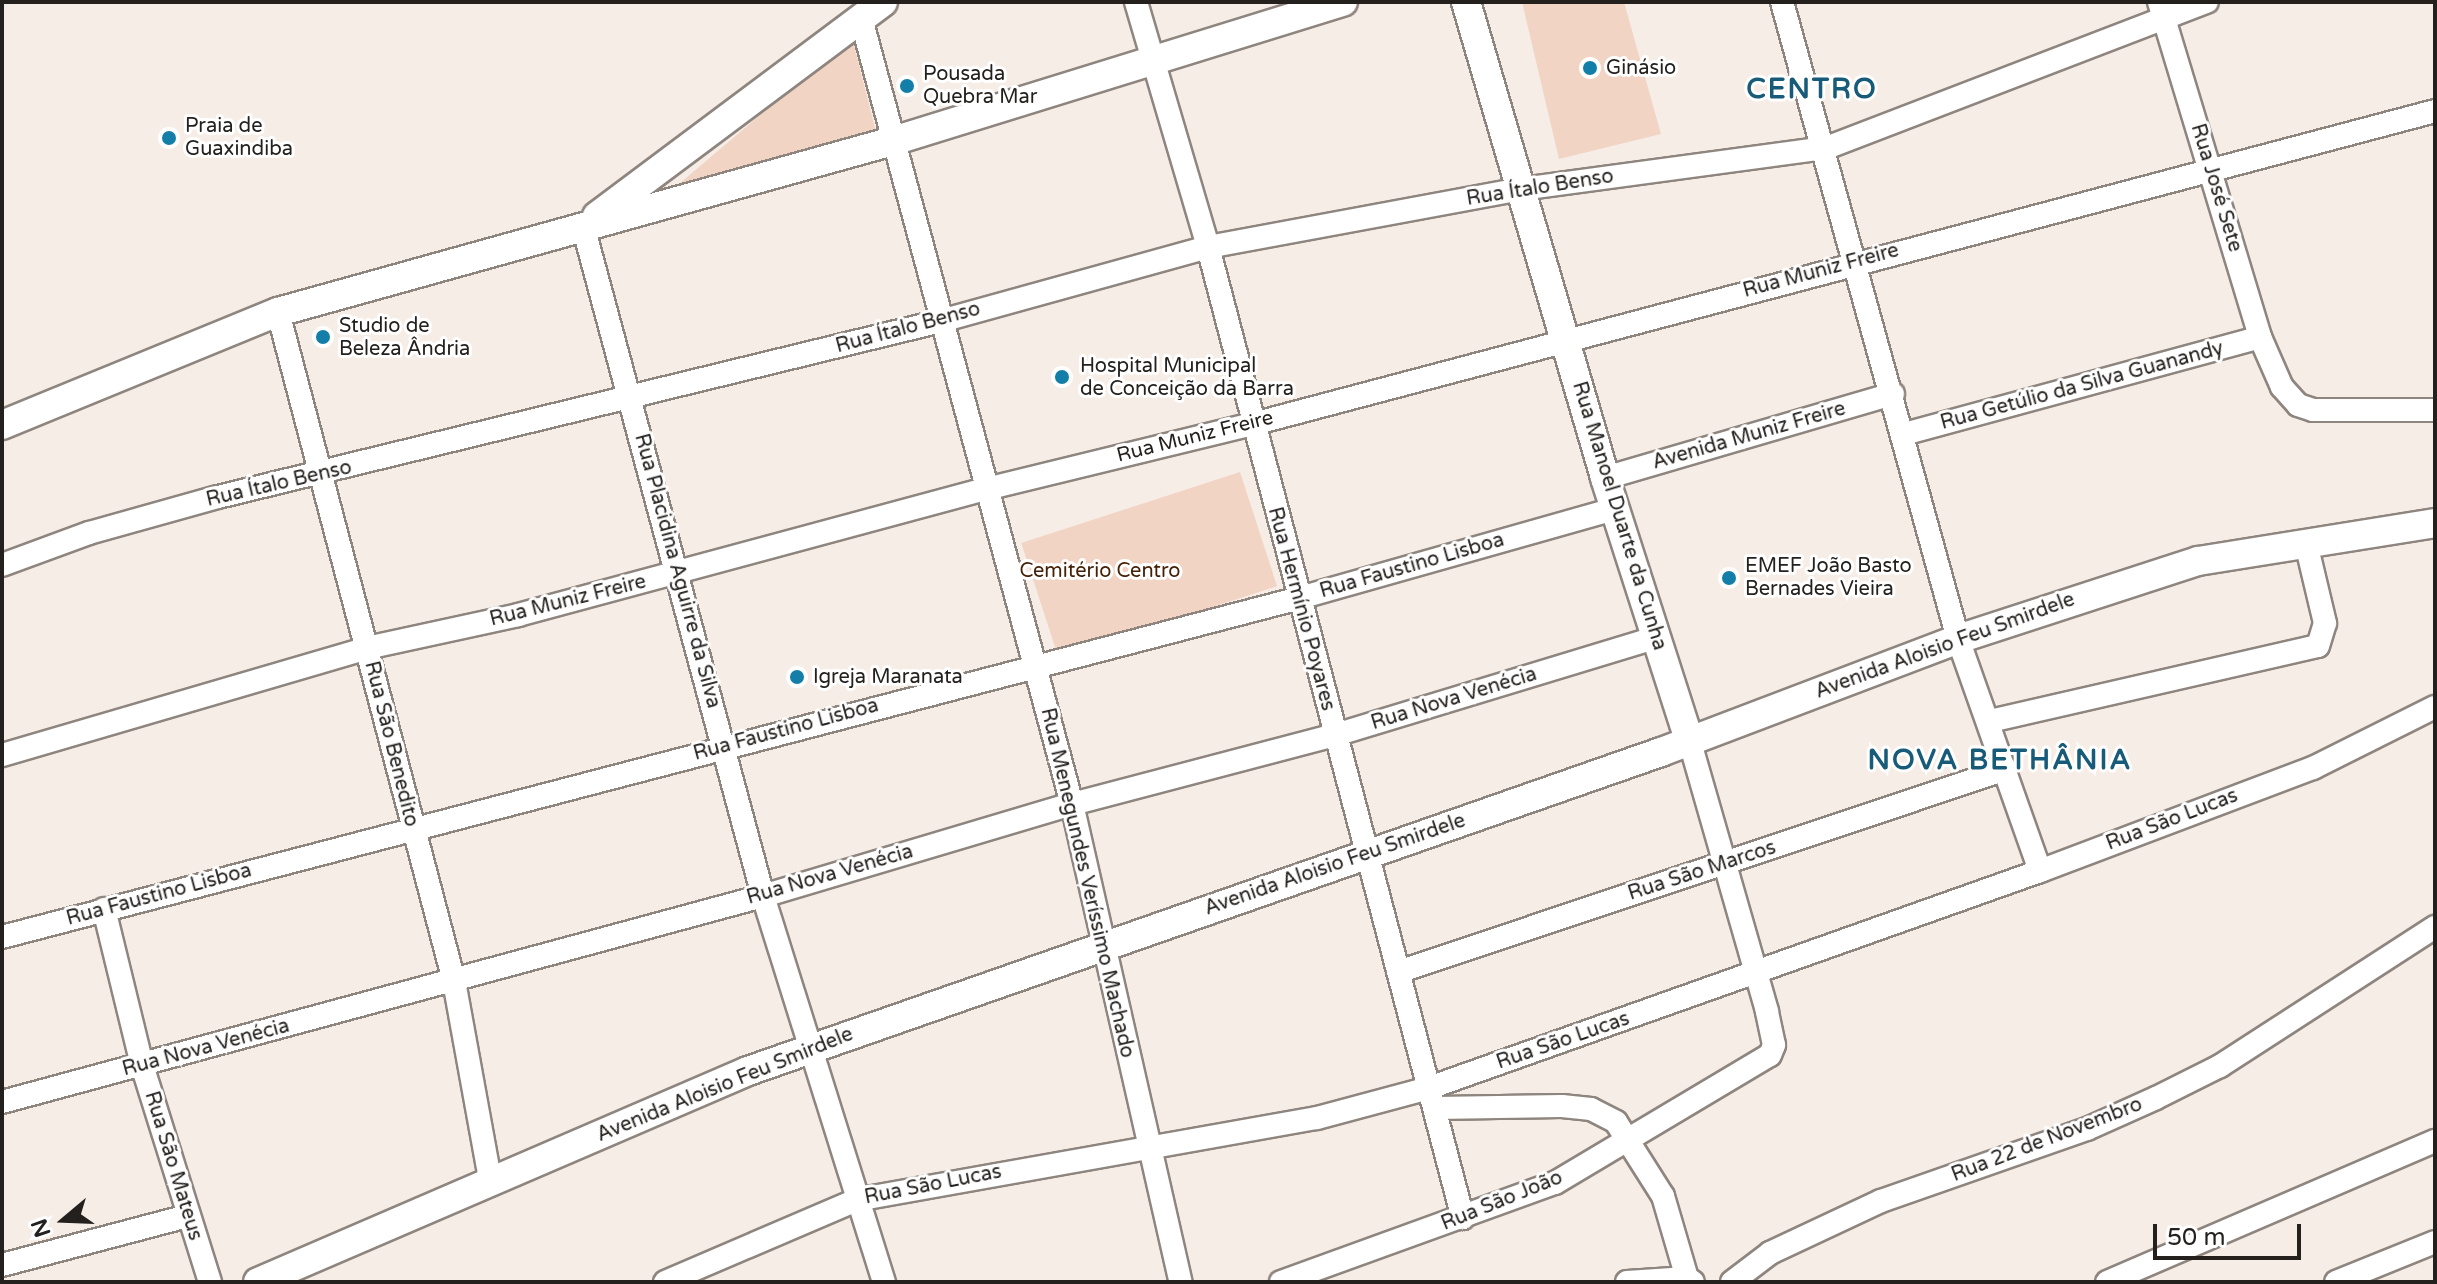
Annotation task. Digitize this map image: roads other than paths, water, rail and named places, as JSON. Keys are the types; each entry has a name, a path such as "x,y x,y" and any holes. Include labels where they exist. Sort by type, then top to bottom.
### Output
{"street":[{"path":"583,226 862,22 883,2"},
{"name":"Rua Hermínio Poyares","path":"1136,2 1208,247 1296,599 1463,1218"},
{"path":"2,425 278,312 893,141 1343,2"},
{"name":"Rua Manoel Duarte da Cunha","path":"1466,2 1605,478 1690,742 1721,864 1771,1031"},
{"path":"1782,2 1858,262 1958,639 1990,721 2040,871"},
{"name":"Rua Ítalo Benso","path":"2,565 89,533 941,321 1208,247 1522,189 1826,148 2162,11 2207,2"},
{"name":"Rua José Sete","path":"2162,11 2260,337 2274,374 2289,396 2313,410 2435,410"},
{"name":"Rua Menegundes Veríssimo Machado","path":"862,22 1072,804 1101,947 1152,1149 1181,1282"},
{"name":"Rua Muniz Freire","path":"2,755 367,648 675,573 986,489 1253,424 2210,167 2435,111"},
{"name":"Rua Placidina Aguirre da Silva","path":"583,226 632,399 675,573 763,896 884,1282"},
{"name":"Rua São Benedito","path":"278,312 454,981 490,1180"},
{"name":"Rua Getúlio da Silva Guanandy","path":"1904,434 2260,337"},
{"name":"Avenida Muniz Freire","path":"1605,478 1893,394"},
{"name":"Rua Faustino Lisboa","path":"2,937 723,746 1296,599 1615,509"},
{"name":"Avenida Aloisio Feu Smirdele","path":"258,1282 490,1180 809,1049 1363,853 1690,742 1958,639 2170,569 2435,523"},
{"path":"1990,721 2318,646 2325,623 2306,543"},
{"name":"Rua Nova Venécia","path":"2,1102 763,896 1072,804 1335,735 1655,638"},
{"name":"Rua São Lucas","path":"665,1282 856,1200 1433,1098 1754,973 2040,871 2313,768 2435,707"},
{"name":"Rua São Marcos","path":"1398,972 2006,769"},
{"name":"Rua São Mateus","path":"104,909 142,1065 210,1282"},
{"name":"Rua 22 de Novembro","path":"1732,1282 1770,1253 1881,1201 2087,1129 2169,1092 2220,1066 2435,927"},
{"name":"Rua São João","path":"1281,1282 1555,1183 1629,1136 1770,1055 1771,1031"},
{"path":"1433,1098 1591,1109 1629,1136 1663,1196 1690,1280 1627,1282"},
{"path":"2107,1282 2435,1141"},
{"path":"2,1265 187,1216"},
{"path":"2336,1282 2435,1242"}],"place":[{"name":"Ginásio","path":"1590,68"},
{"name":"Pousada Quebra Mar","path":"907,86"},
{"name":"Praia de Guaxindiba","path":"169,138"},
{"name":"Studio de Beleza Ândria","path":"323,337"},
{"name":"Hospital Municipal de Conceição da Barra","path":"1062,377"},
{"name":"EMEF João Basto Bernades Vieira","path":"1729,578"},
{"name":"Igreja Maranata","path":"797,677"}],"district":[{"name":"CENTRO","path":"1812,89"},
{"name":"NOVA BETHÂNIA","path":"2000,760"}],"park label":[{"name":"Cemitério Centro","path":"1100,571"}]}
